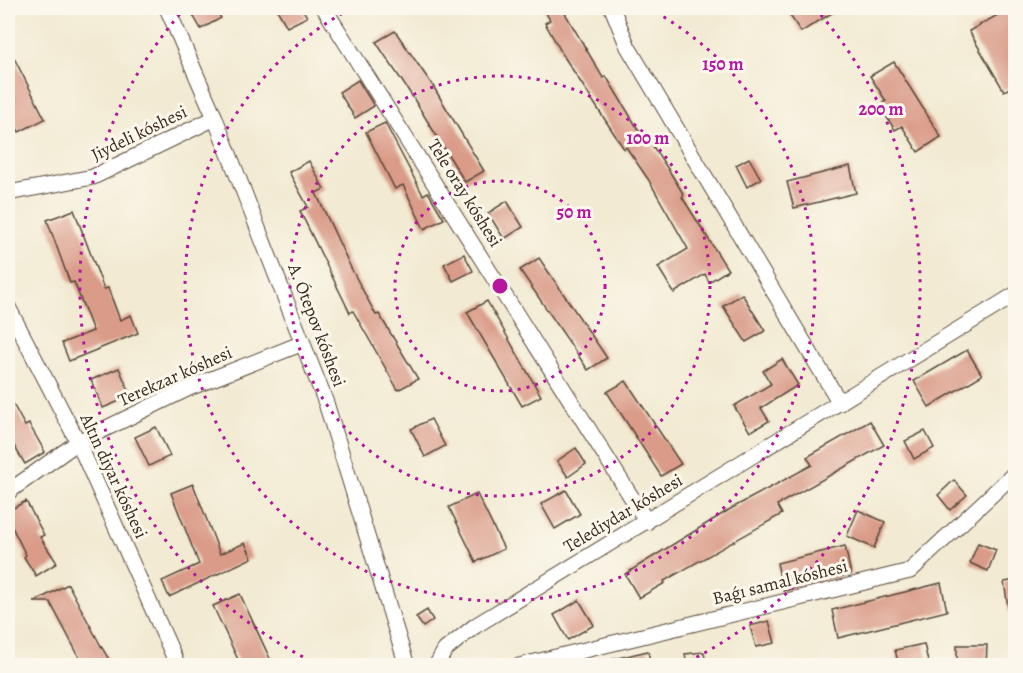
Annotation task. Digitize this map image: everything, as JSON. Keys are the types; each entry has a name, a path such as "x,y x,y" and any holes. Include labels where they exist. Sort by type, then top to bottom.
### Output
{"street":[{"name":"A. Ótepov kóshesi","path":"167,8 215,117 326,403 407,666"},
{"name":"Tele oray kóshesi","path":"324,8 647,522"},
{"path":"612,8 628,47 840,403"},
{"name":"Jiydeli kóshesi","path":"8,193 93,177 215,117"},
{"name":"Telediydar kóshesi","path":"436,666 445,650 475,626 1016,294"},
{"name":"Altın diyar kóshesi","path":"8,307 78,442 178,666"},
{"name":"Terekzar kóshesi","path":"8,492 78,442 189,388 303,343"},
{"name":"Baǵı samal kóshesi","path":"519,666 910,571 1016,472"}],"building":[{"path":"189,8 215,8 221,18 201,29"},
{"path":"276,8 302,8 307,17 287,27"},
{"path":"543,8 562,8 603,78 606,76 647,144 650,142 668,169 684,195 682,197 728,270 709,282 705,274 674,293 658,267 688,249 648,179 626,147 624,149 563,55 545,23 550,20"},
{"path":"785,8 840,8 801,32"},
{"path":"1010,8 1016,8 1016,85 1004,91 969,31"},
{"path":"395,31 433,86 484,171 465,182 376,42"},
{"path":"8,46 45,119 19,132 8,110"},
{"path":"894,62 941,137 918,152 902,126 895,130 879,105 886,101 870,76"},
{"path":"358,80 374,106 355,118 339,92"},
{"path":"385,123 423,195 428,192 444,219 424,229 403,185 395,189 366,132"},
{"path":"749,158 761,179 747,187 736,165"},
{"path":"309,161 324,189 316,193 351,268 376,315 379,314 418,379 398,390 353,311 350,313 300,211 308,207 289,172"},
{"path":"850,166 856,193 794,208 787,182"},
{"path":"507,201 523,227 504,239 488,213"},
{"path":"74,210 104,289 108,288 120,320 131,315 138,333 69,361 62,343 93,331 74,282 70,283 47,220"},
{"path":"464,254 473,271 453,281 444,264"},
{"path":"539,258 607,358 588,370 520,270"},
{"path":"742,294 765,331 746,342 723,306"},
{"path":"487,301 541,396 522,406 467,312"},
{"path":"967,350 982,375 929,407 914,381"},
{"path":"782,359 798,385 761,408 769,421 750,432 734,406 771,384 763,371"},
{"path":"119,368 131,396 103,408 91,380"},
{"path":"626,381 681,464 661,476 607,392"},
{"path":"8,395 25,426 29,424 45,452 25,464 8,436"},
{"path":"431,419 445,446 425,457 411,429"},
{"path":"870,421 884,445 777,505 782,514 664,581 665,583 639,598 625,574 732,508 812,465 807,457"},
{"path":"156,427 170,456 149,466 135,437"},
{"path":"925,431 934,448 914,459 905,441"},
{"path":"576,448 586,464 568,477 557,461"},
{"path":"954,480 967,495 950,510 938,495"},
{"path":"193,484 220,554 245,543 252,558 169,597 162,581 199,564 171,493"},
{"path":"566,490 580,514 555,529 541,504"},
{"path":"477,494 504,549 476,562 449,507"},
{"path":"26,501 44,535 40,537 57,563 36,576 24,557 26,555 8,519 8,511"},
{"path":"858,510 885,522 874,548 847,536"},
{"path":"978,543 996,550 988,571 970,563"},
{"path":"845,546 851,574 783,591 777,563"},
{"path":"1016,580 1016,613 1009,613 1004,582"},
{"path":"941,583 947,611 838,638 832,610"},
{"path":"68,584 113,666 84,666 50,602 34,602"},
{"path":"240,594 271,661 260,666 241,666 213,606"},
{"path":"579,600 594,625 568,640 554,615"},
{"path":"427,610 433,620 423,627 416,617"},
{"path":"769,621 775,643 756,647 750,626"},
{"path":"924,644 929,666 899,666 895,650"},
{"path":"957,645 987,645 986,666 957,666"},
{"path":"648,651 651,666 605,666 605,661"},
{"path":"704,652 706,666 687,666 685,654"}]}
